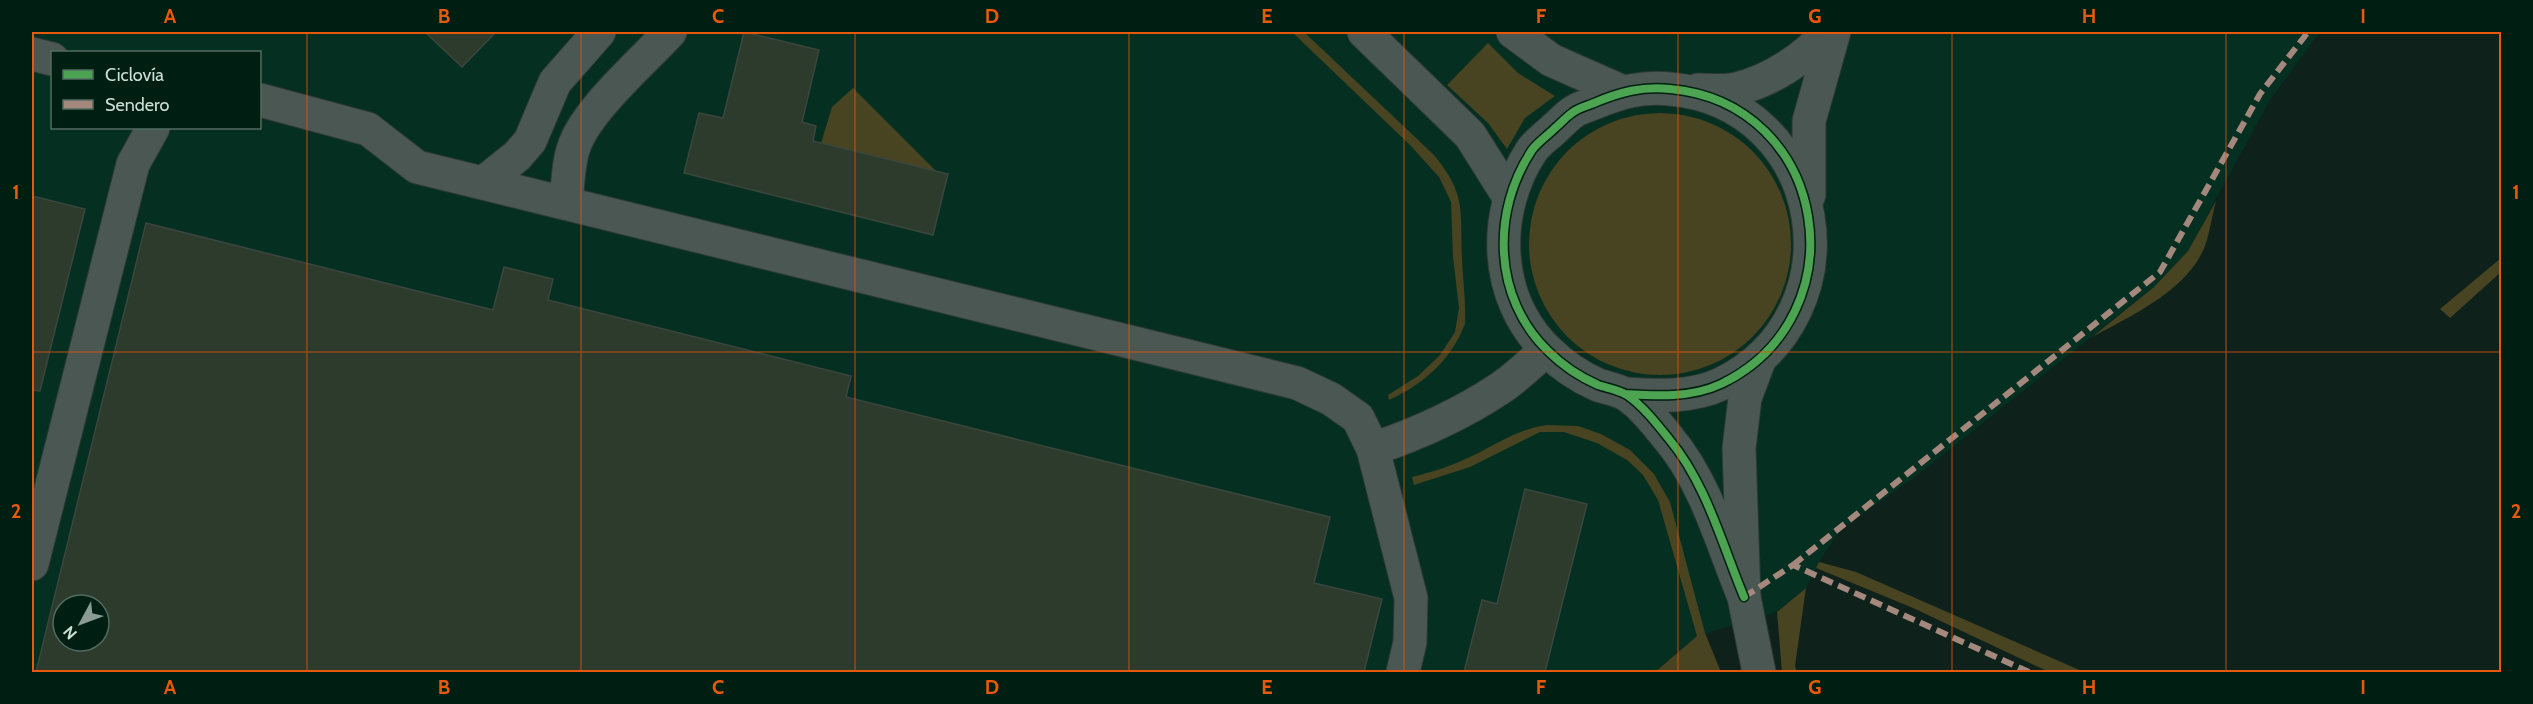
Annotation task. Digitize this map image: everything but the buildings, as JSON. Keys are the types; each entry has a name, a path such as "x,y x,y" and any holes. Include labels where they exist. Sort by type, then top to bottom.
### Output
{"street":[{"path":"483,183 517,156 530,141 555,82 599,32"},
{"path":"566,203 574,145 587,123 614,90 670,32"},
{"path":"1364,32 1470,135 1509,196"},
{"path":"1513,32 1551,60 1621,91"},
{"path":"1828,32 1811,51 1773,75 1736,89 1686,90 1653,87 1621,91 1572,112 1533,149 1509,196 1502,237 1507,278 1522,317 1546,350 1570,369 1596,384 1625,394 1674,396 1720,384 1760,358 1794,317 1811,266 1809,121 1834,32"},
{"path":"32,54 51,59"},
{"path":"1686,90 1721,101 1752,120 1779,146 1798,177 1809,212"},
{"path":"261,100 368,129 417,167 1297,383 1331,399 1358,418 1373,449 1411,598 1410,642 1403,672"},
{"path":"32,564 133,164 152,129"},
{"path":"1373,449 1407,438 1453,416 1501,388 1546,350"},
{"path":"1758,672 1744,597 1739,448 1745,398 1760,358"},
{"path":"1625,394 1671,441 1694,475 1744,597"}],"shaded area":[{"path":"32,32 2320,32 2270,100 2188,251 2154,287 1919,474 1841,529 1819,562 1806,588 1777,612 1697,636 1655,672 32,672"},
{"path":"1292,32 1304,32 1434,155 1452,181 1460,204 1465,324 1452,349 1435,370 1402,394 1389,400 1388,395 1418,376 1440,355 1455,332 1459,308 1453,257 1451,202 1439,177 1410,145"},
{"path":"1488,43 1518,73 1555,96 1525,118 1507,149 1488,123 1447,85"},
{"path":"853,88 937,172 821,143 832,107"},
{"path":"1660,113 1686,116 1710,123 1733,135 1753,151 1769,171 1781,194 1788,218 1791,244 1788,270 1781,294 1769,317 1753,337 1733,353 1710,365 1686,372 1660,375 1634,372 1610,365 1587,353 1567,337 1551,317 1539,294 1532,270 1529,244 1532,218 1539,194 1551,171 1567,151 1587,135 1610,123 1634,116"},
{"path":"2216,201 2205,246 2197,262 2186,276 2157,300 2092,337 2154,287 2188,251"},
{"path":"2501,258 2501,272 2450,318 2440,309"},
{"path":"1547,425 1578,426 1601,434 1630,450 1654,474 1670,502 1705,633 1721,672 1711,670 1707,672 1655,672 1697,636 1658,500 1643,475 1627,460 1597,443 1564,432 1540,432 1470,467 1414,485 1412,477 1459,462 1518,433"},
{"path":"1819,562 1856,572 2084,672 2049,672 1913,608 1816,568"},
{"path":"1806,588 1795,666 1797,672 1782,672 1777,612"}],"marked path":[{"path":"1793,565 2160,272 2260,94 2308,32"},
{"path":"1744,597 1793,565 2029,672"}],"cycle path":[{"path":"1625,394 1637,395 1686,394 1721,384 1766,352 1795,311 1809,264 1808,216 1793,171 1765,131 1724,103 1670,89 1650,88 1631,91 1580,108 1537,144 1519,174 1509,200 1504,254 1508,280 1517,306 1530,330 1548,351 1565,366 1585,378 1598,385 1624,393 1633,399 1655,421 1682,456 1703,494 1744,597"}]}
